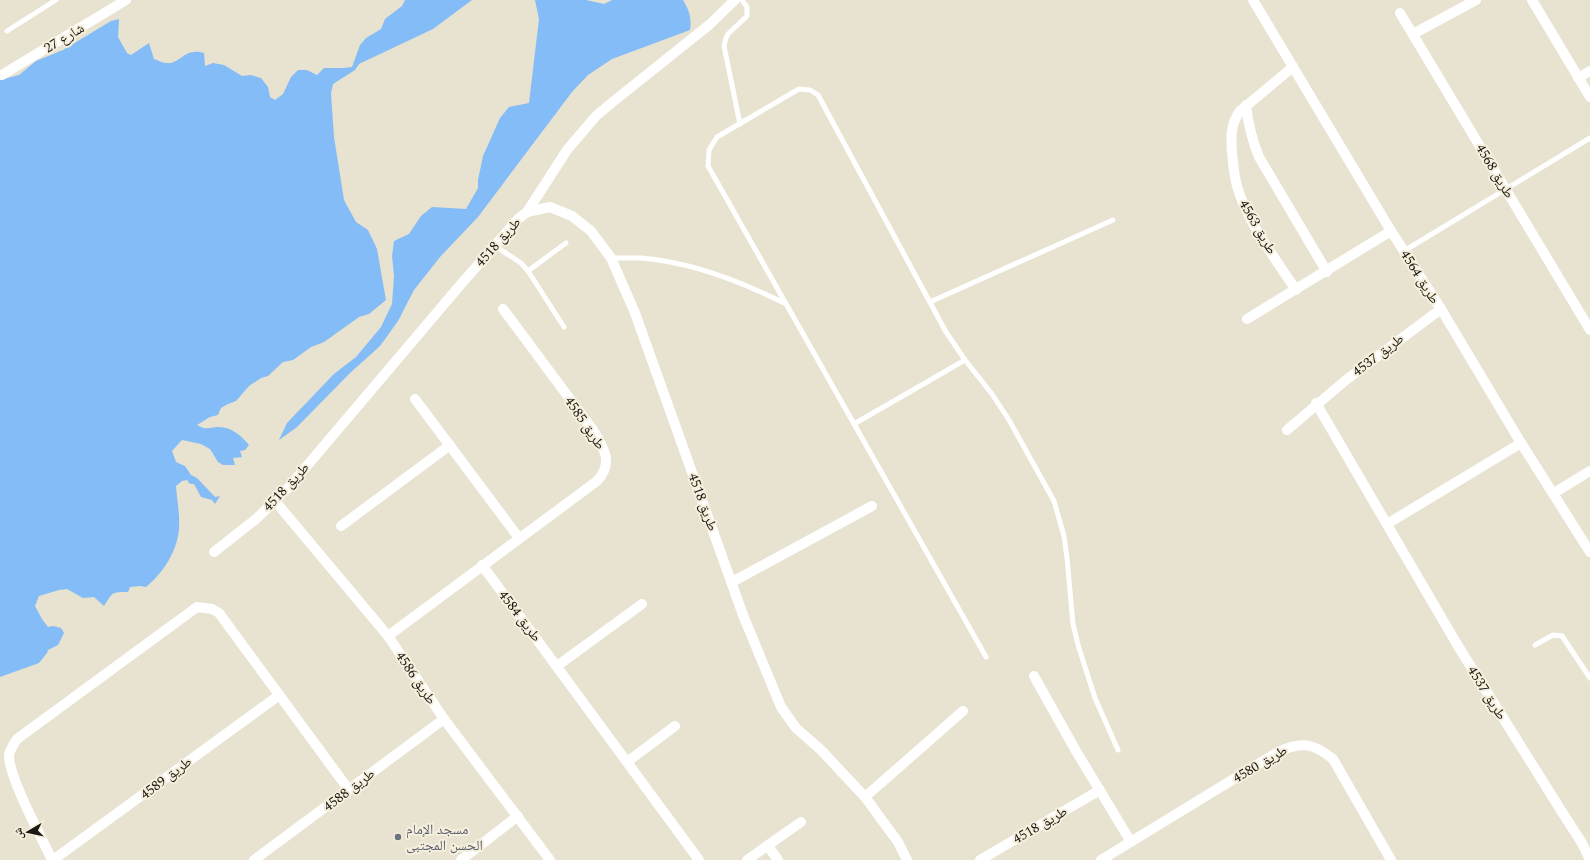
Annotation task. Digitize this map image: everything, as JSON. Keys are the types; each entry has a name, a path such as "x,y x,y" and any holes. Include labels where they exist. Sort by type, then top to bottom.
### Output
{"street":[{"name":"شارع 27","path":"2,75 126,0"},
{"path":"527,212 568,150 596,116 709,25 735,0"},
{"name":"طريق 4564","path":"1254,0 1391,231 1521,443 1590,552"},
{"path":"1412,34 1476,0"},
{"path":"1532,0 1590,97"},
{"name":"طريق 4568","path":"1400,13 1589,326"},
{"name":"طريق 4563","path":"1293,66 1246,105 1234,119 1232,128 1233,168 1236,186 1242,202 1250,218 1296,290"},
{"path":"1578,78 1590,71"},
{"path":"1246,105 1252,140 1259,157 1327,272"},
{"name":"طريق 4518","path":"214,552 256,519 301,473 518,219 527,212 550,207 572,216 591,231 611,258 635,313 746,622 781,707 796,728 821,750 865,797 898,842 907,860"},
{"path":"1247,319 1327,272 1391,231"},
{"name":"طريق 4585","path":"388,636 597,481 602,475 606,465 606,454 602,444 593,430 503,309"},
{"name":"طريق 4537","path":"1287,430 1316,403 1440,309"},
{"path":"416,399 519,538"},
{"name":"طريق 4537","path":"1316,403 1458,646 1582,843 1590,860"},
{"path":"1387,524 1521,443"},
{"path":"341,526 450,446"},
{"path":"1554,494 1590,472"},
{"name":"طريق 4586","path":"275,501 388,636 444,718 550,860"},
{"path":"732,582 872,506"},
{"name":"طريق 4584","path":"482,565 699,860"},
{"path":"557,666 642,604"},
{"path":"52,860 16,782 9,763 9,754 12,746 17,739 197,607 212,608 219,613 278,696 349,790"},
{"path":"1034,676 1076,751 1131,842"},
{"name":"طريق 4589","path":"52,860 278,696"},
{"path":"865,797 962,711"},
{"name":"طريق 4588","path":"254,860 444,718"},
{"path":"627,762 675,726"},
{"name":"طريق 4580","path":"1101,860 1278,752 1287,747 1298,745 1309,745 1322,750 1333,759 1391,860"},
{"name":"طريق 4518","path":"980,860 1100,790"},
{"path":"461,860 518,816"},
{"path":"747,860 801,822"},
{"path":"768,846 778,860"}],"lane":[{"path":"7,31 56,0"},
{"path":"740,124 724,46 728,34 747,16 747,7 742,0"},
{"path":"986,657 708,166 709,150 712,143 723,133 799,89 814,92 820,100 946,332 964,360 992,394 1009,420 1054,501 1064,536 1073,624 1078,645 1095,698 1118,750"},
{"path":"1404,250 1590,138"},
{"path":"930,302 1113,220"},
{"path":"528,270 566,243"},
{"path":"495,246 521,263 528,270 564,327"},
{"path":"611,258 641,258 692,267 740,282 785,304"},
{"path":"854,424 964,360"},
{"path":"1535,645 1553,635 1562,636 1590,678"}],"water":[{"path":"405,0 472,0 433,29 359,64 355,70 333,84 331,93 334,137 344,200 356,222 368,230 377,249 386,300 369,314 359,317 324,342 311,347 293,360 283,362 268,376 261,378 249,386 236,401 221,408 218,415 210,417 197,425 205,428 223,427 232,430 240,435 249,445 245,450 240,451 242,457 233,458 235,465 223,465 218,462 210,449 201,444 182,440 172,451 176,462 185,466 191,475 197,478 215,497 220,496 215,504 212,500 201,497 194,484 190,484 187,480 182,481 176,486 179,513 178,538 172,554 163,569 146,587 130,587 128,592 115,593 109,598 104,606 94,597 83,598 67,589 39,596 35,606 42,619 48,627 53,626 61,628 64,633 58,645 48,650 39,663 0,677 0,80 19,75 36,61 63,50 111,21 119,19 118,37 127,53 131,55 149,43 154,59 163,63 171,63 191,52 204,53 205,66 213,63 224,65 242,76 251,75 261,78 268,87 270,97 275,100 283,94 291,77 298,70 307,70 317,75 324,68 352,67 360,45 366,38 381,29 385,19 402,6"},
{"path":"535,0 586,0 604,4 612,0 683,0 690,14 690,30 612,59 588,75 572,92 478,217 440,257 414,290 398,321 380,346 350,373 297,427 279,440 287,423 334,374 356,357 381,327 392,304 394,276 392,256 394,241 409,234 421,216 432,207 466,209 478,188 478,180 483,156 500,118 509,107 529,103 539,19"}],"place":[{"name":"مسجد الإمام الحسن المجتبى","path":"398,837"}]}
